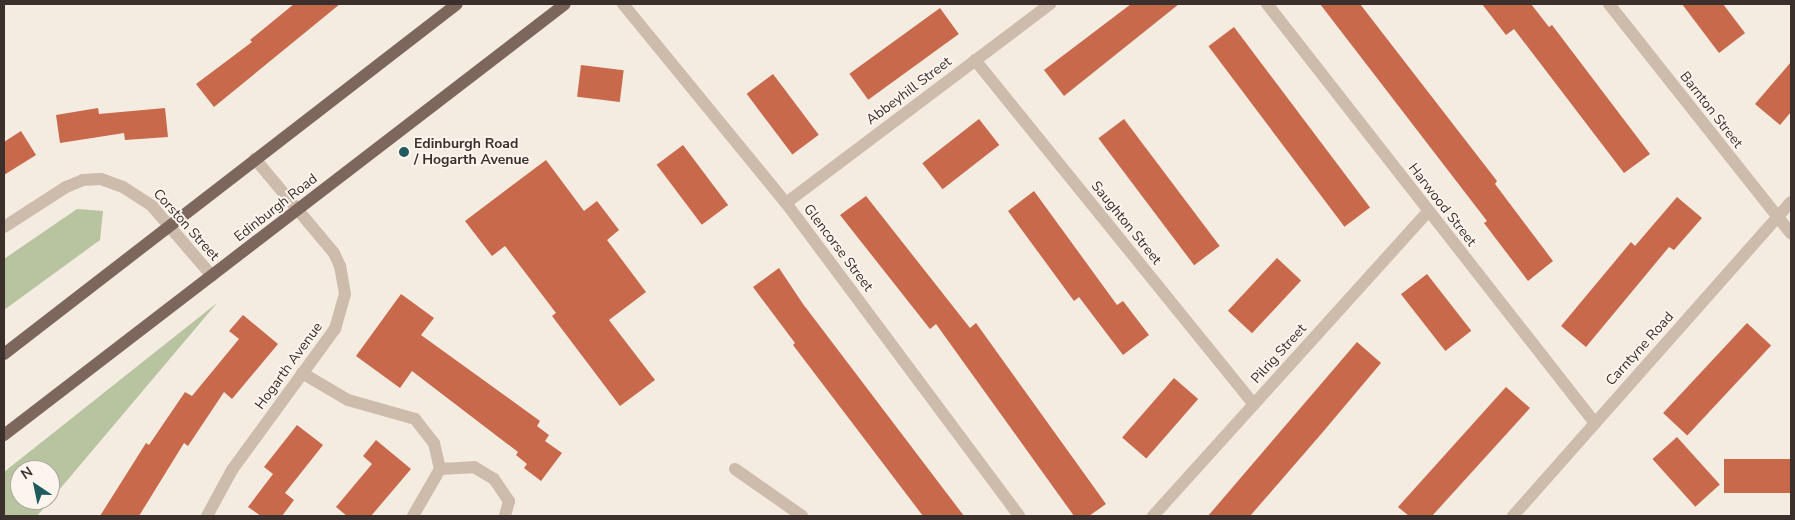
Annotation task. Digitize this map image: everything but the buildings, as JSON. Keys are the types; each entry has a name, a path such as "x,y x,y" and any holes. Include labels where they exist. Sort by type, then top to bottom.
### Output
{"main road":[{"path":"4,354 457,4"},
{"name":"Edinburgh Road","path":"4,435 565,4"}],"street":[{"name":"Glencorse Street","path":"624,4 786,203 1019,516"},
{"name":"Abbeyhill Street","path":"786,203 1050,4"},
{"name":"Harwood Street","path":"1267,4 1428,212 1595,422"},
{"name":"Barnton Street","path":"1608,4 1776,218 1791,234"},
{"name":"Saughton Street","path":"975,60 1254,404"},
{"name":"Hogarth Avenue","path":"207,516 232,470 335,329 344,294 340,266 334,253 255,159"},
{"name":"Corston Street","path":"4,227 66,186 83,180 101,179 138,195 170,226 212,276"},
{"name":"Carntyne Road","path":"1513,516 1791,202"},
{"name":"Pilrig Street","path":"1153,516 1428,212"},
{"path":"302,373 348,400 415,419 434,443 440,469 414,516"},
{"path":"440,469 474,467 494,479 509,501 505,516"},
{"path":"735,469 802,516"}],"green space":[{"path":"77,209 103,211 100,240 4,310 4,259"},
{"path":"217,303 60,489 60,460 19,460"},
{"path":"10,467 10,510 42,510 37,516 4,516 4,472"}],"place":[{"name":"Edinburgh Road / Hogarth Avenue","path":"404,152"}]}
